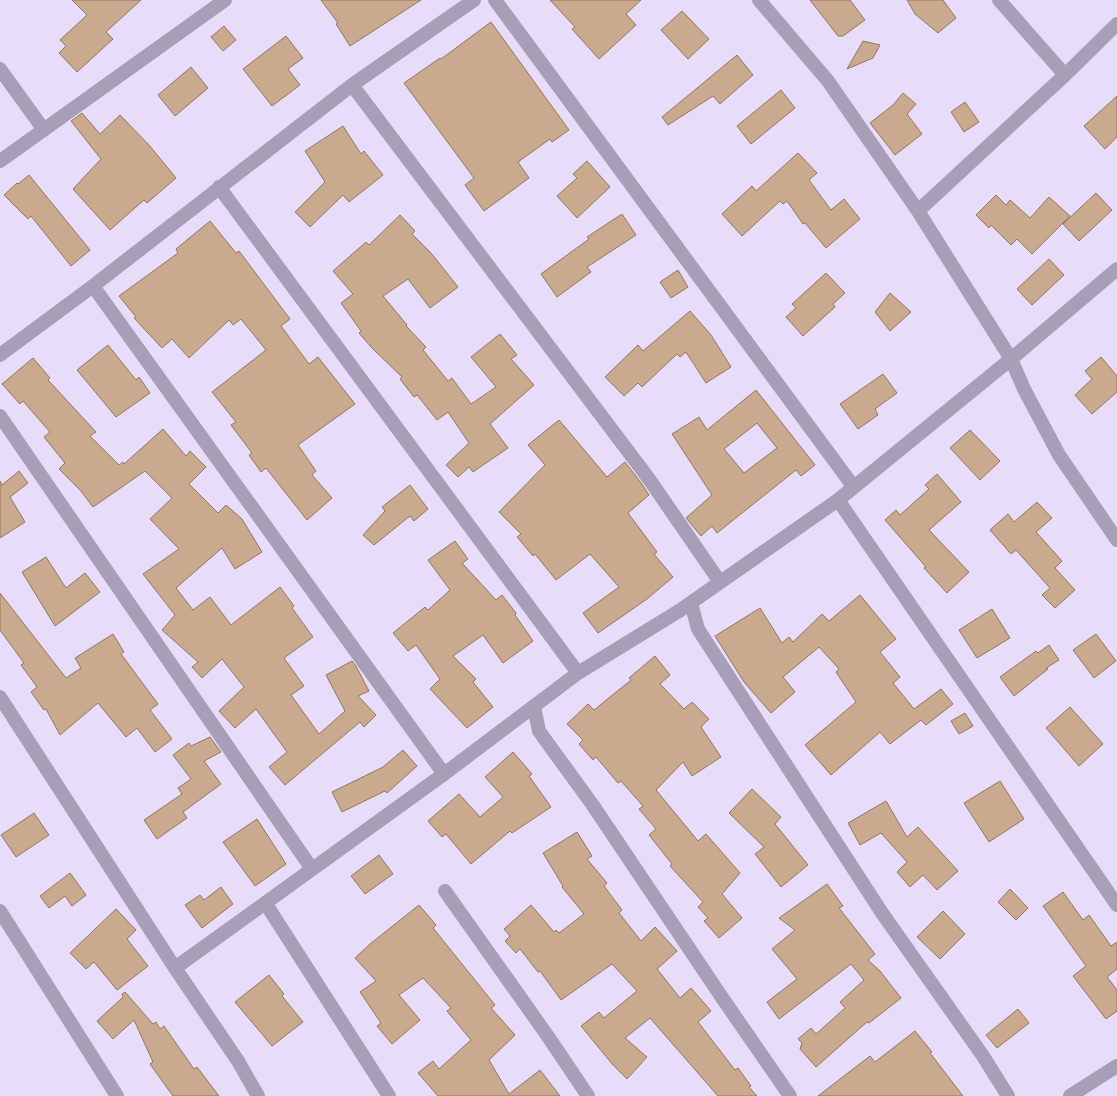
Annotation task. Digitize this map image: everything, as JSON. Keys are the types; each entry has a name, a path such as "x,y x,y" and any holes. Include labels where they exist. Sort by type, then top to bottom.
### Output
{"street":[{"path":"0,162 225,0"},
{"path":"0,355 93,286 352,85 474,0"},
{"path":"495,0 853,486"},
{"path":"759,0 828,80 918,211 1010,359 1059,455 1117,540"},
{"path":"999,0 1065,75"},
{"path":"918,211 1065,75 1117,24"},
{"path":"0,69 44,130"},
{"path":"352,85 643,471 720,582"},
{"path":"219,187 578,673"},
{"path":"175,968 444,774 578,673 691,603 838,500 1117,269"},
{"path":"93,286 444,774"},
{"path":"0,416 312,869"},
{"path":"838,500 1117,905"},
{"path":"691,603 698,629 882,914 983,1056 1008,1096"},
{"path":"0,697 175,968 238,1061 258,1096"},
{"path":"534,707 539,730 544,738 592,804 790,1096"},
{"path":"445,891 588,1096"},
{"path":"266,904 388,1096"},
{"path":"0,911 116,1096"},
{"path":"1070,1096 1117,1066"}],"building":[{"path":"72,0 141,0 106,32 113,39 77,72 59,53 66,46 60,40 87,15"},
{"path":"321,0 421,0 350,46 336,24 338,23"},
{"path":"550,0 641,0 626,14 636,25 599,59 572,29 575,27"},
{"path":"810,0 850,0 865,20 843,36 838,36"},
{"path":"907,0 943,0 956,18 938,33 915,14"},
{"path":"682,11 709,39 688,59 661,30"},
{"path":"491,22 569,130 552,142 550,139 518,162 529,178 484,211 465,185 474,178 404,83 441,59"},
{"path":"224,26 236,40 223,51 211,37"},
{"path":"286,36 303,58 288,69 300,85 272,106 243,69"},
{"path":"863,41 880,45 873,58 847,69"},
{"path":"737,55 753,75 720,104 713,96 668,125 662,117"},
{"path":"191,67 208,88 175,116 158,95"},
{"path":"781,90 795,108 751,144 737,126"},
{"path":"903,93 916,104 907,114 922,134 895,155 870,123 893,105"},
{"path":"1117,96 1117,137 1105,149 1084,126"},
{"path":"965,102 979,122 964,132 951,112"},
{"path":"82,113 100,134 120,115 149,145 176,178 147,203 144,200 110,230 73,189 101,159 71,121"},
{"path":"343,126 361,154 364,151 383,175 349,202 343,195 310,227 295,212 325,182 305,151"},
{"path":"798,153 817,173 809,180 831,210 844,199 860,219 826,248 805,223 803,224 787,201 783,204 780,201 742,236 722,214 752,186 756,191"},
{"path":"587,161 610,187 577,218 557,196 577,178 573,174"},
{"path":"29,175 90,250 71,266 31,216 28,219 4,195"},
{"path":"1096,193 1112,210 1079,241 1063,224"},
{"path":"996,195 1006,205 1010,200 1030,218 1049,197 1070,216 1032,254 1017,239 1011,245 991,225 989,228 976,215"},
{"path":"622,214 636,235 587,267 591,272 557,297 541,274 589,239 587,237"},
{"path":"400,215 415,231 412,234 431,253 458,287 430,308 408,279 383,296 406,326 426,347 423,350 448,381 452,378 471,404 496,387 471,357 500,334 517,355 511,359 534,385 490,424 508,448 473,472 469,467 458,477 446,465 469,443 448,412 437,420 417,395 414,397 400,379 402,377 359,333 361,331 341,303 353,294 333,271 366,242 369,245"},
{"path":"210,221 236,253 239,251 290,319 281,326 309,364 318,357 355,404 298,445 316,471 312,475 332,498 307,520 266,468 261,472 249,455 252,453 231,425 236,422 212,392 266,350 241,319 233,325 229,320 189,358 172,339 162,348 134,318 136,317 119,296 178,253 176,249"},
{"path":"1049,259 1064,275 1032,305 1017,289"},
{"path":"678,270 688,287 671,298 660,282"},
{"path":"826,273 845,293 833,304 835,307 803,336 786,317 796,308 792,304"},
{"path":"890,293 911,312 890,331 875,312"},
{"path":"690,311 711,335 731,367 706,383 686,352 680,357 677,354 642,387 638,383 624,396 605,377 638,345 643,351"},
{"path":"108,345 136,380 139,377 150,393 116,417 77,370"},
{"path":"1101,357 1117,376 1117,392 1092,414 1075,395 1092,379 1085,371"},
{"path":"33,358 50,378 48,380 96,432 90,436 119,465 123,462 124,464 163,429 186,456 190,451 206,467 189,484 218,513 226,505 242,519 262,552 235,569 222,548 176,588 193,610 210,597 231,625 280,587 294,606 292,608 313,637 284,658 304,686 291,695 319,734 345,711 326,675 352,661 356,666 369,691 358,696 376,715 364,727 360,722 285,785 269,767 287,752 256,709 235,728 219,711 244,687 222,659 202,678 192,667 198,662 162,630 175,615 143,574 179,549 150,519 172,498 145,471 93,507 80,490 59,469 65,463 44,437 50,432 23,401 20,404 2,384"},
{"path":"883,374 897,393 875,409 878,415 858,429 840,404"},
{"path":"756,390 815,465 801,476 796,470 717,533 712,526 701,536 686,518 712,495 672,434 699,417 707,430","holes":["757,423 777,448 744,473 724,449"]},
{"path":"559,420 607,477 625,462 642,484 649,495 628,513 657,552 654,554 673,577 647,599 598,633 583,613 619,587 590,554 556,580 535,554 533,556 517,537 521,534 499,512 545,465 528,445"},
{"path":"970,430 1000,461 980,480 950,448"},
{"path":"19,471 28,483 10,497 25,522 0,538 0,481 2,485"},
{"path":"937,474 961,502 929,530 969,572 947,593 885,520 896,510 900,515 929,489 925,485"},
{"path":"410,485 428,509 414,521 410,516 374,545 363,535 385,511 382,507"},
{"path":"1037,502 1052,518 1036,532 1062,561 1055,568 1075,590 1055,608 1042,595 1050,588 1016,550 1011,554 990,530 1008,514 1014,522"},
{"path":"455,541 468,559 462,563 496,600 502,595 516,613 515,615 533,641 503,663 483,635 453,656 476,679 473,682 493,707 467,728 430,689 440,679 416,645 408,651 393,633 425,607 428,610 450,590 428,560"},
{"path":"46,557 66,588 85,573 100,592 55,626 22,572"},
{"path":"0,593 66,678 81,668 75,658 113,634 124,652 121,654 158,704 150,710 172,739 155,752 137,728 126,737 98,703 60,735 46,709 44,710 31,692 37,687 21,665 24,663 0,630"},
{"path":"860,595 896,639 880,652 900,677 893,683 914,709 941,689 953,704 926,725 921,720 890,744 880,732 831,775 805,745 856,702 836,672 839,669 819,647 783,677 795,692 771,713 744,682 715,636 760,608 782,643 789,637 793,642 822,614 829,621"},
{"path":"992,609 1010,638 977,658 959,630"},
{"path":"1096,634 1116,661 1094,678 1073,650"},
{"path":"1049,645 1059,660 1046,668 1048,669 1014,696 1000,677 1036,651 1038,653"},
{"path":"655,656 670,675 660,684 684,709 692,702 709,719 701,727 721,757 692,776 683,762 656,790 698,841 706,834 740,873 722,894 742,918 719,938 704,921 708,918 698,907 703,902 670,866 672,864 649,835 656,829 639,809 643,806 621,781 618,783 596,757 593,760 579,744 583,740 567,724 588,704 594,710 631,680 629,678"},
{"path":"1070,707 1103,744 1079,766 1046,728"},
{"path":"965,713 973,726 959,734 951,721"},
{"path":"210,737 221,752 204,761 221,784 183,812 187,818 157,839 144,820 182,794 178,788 191,779 173,755 189,743 191,746"},
{"path":"403,750 417,766 387,793 385,791 342,812 332,792 383,767"},
{"path":"513,752 532,774 529,776 551,807 512,833 510,831 471,864 446,834 442,837 428,821 459,794 480,817 503,797 485,777"},
{"path":"1000,781 1024,819 989,842 964,803"},
{"path":"752,789 781,817 775,824 808,865 781,887 755,854 764,847 729,813"},
{"path":"886,801 907,837 918,827 958,871 937,890 923,875 910,887 897,872 907,862 881,833 860,845 848,823"},
{"path":"34,813 49,835 16,857 1,835"},
{"path":"257,819 286,864 255,886 223,842"},
{"path":"577,832 592,856 587,859 607,883 604,886 622,910 619,913 641,941 655,927 677,951 657,969 680,998 691,988 711,1011 698,1022 735,1070 738,1068 751,1086 749,1087 757,1096 718,1096 650,1018 625,1038 647,1057 627,1079 581,1026 599,1012 604,1018 637,991 612,964 561,1000 540,971 538,972 520,949 516,953 505,941 510,936 504,929 531,905 554,932 556,930 559,933 584,914 562,887 543,853"},
{"path":"379,855 393,874 365,894 351,876"},
{"path":"70,873 86,895 72,906 65,896 49,908 40,896"},
{"path":"827,884 843,906 839,908 875,954 868,960 880,971 901,998 869,1023 867,1022 816,1067 800,1049 802,1043 798,1039 811,1028 816,1034 845,1008 840,1002 864,980 851,964 779,1019 767,1002 797,979 772,949 795,930 779,918"},
{"path":"221,887 233,904 202,928 185,905 200,895 204,900"},
{"path":"1010,889 1028,908 1016,920 998,902"},
{"path":"1063,892 1083,920 1089,915 1111,946 1117,942 1117,969 1107,977 1117,990 1117,1011 1106,1019 1073,976 1086,966 1043,906"},
{"path":"419,905 436,925 433,928 495,1005 491,1008 515,1035 489,1060 509,1094 540,1070 560,1096 438,1096 418,1073 433,1061 439,1069 471,1040 447,1011 451,1008 423,978 399,995 420,1020 392,1044 377,1026 381,1023 360,992 376,981 355,958"},
{"path":"116,909 136,930 127,939 148,966 117,990 94,962 86,969 70,953"},
{"path":"943,911 965,934 940,959 917,937"},
{"path":"269,975 284,994 282,996 303,1022 272,1046 235,1002"},
{"path":"125,992 153,1024 156,1022 160,1029 164,1026 194,1069 197,1067 219,1096 173,1096 150,1064 153,1062 134,1020 113,1039 97,1021 123,997 122,994"},
{"path":"1018,1009 1029,1023 997,1048 986,1035"},
{"path":"915,1031 963,1096 818,1096 870,1056 875,1062"}]}
